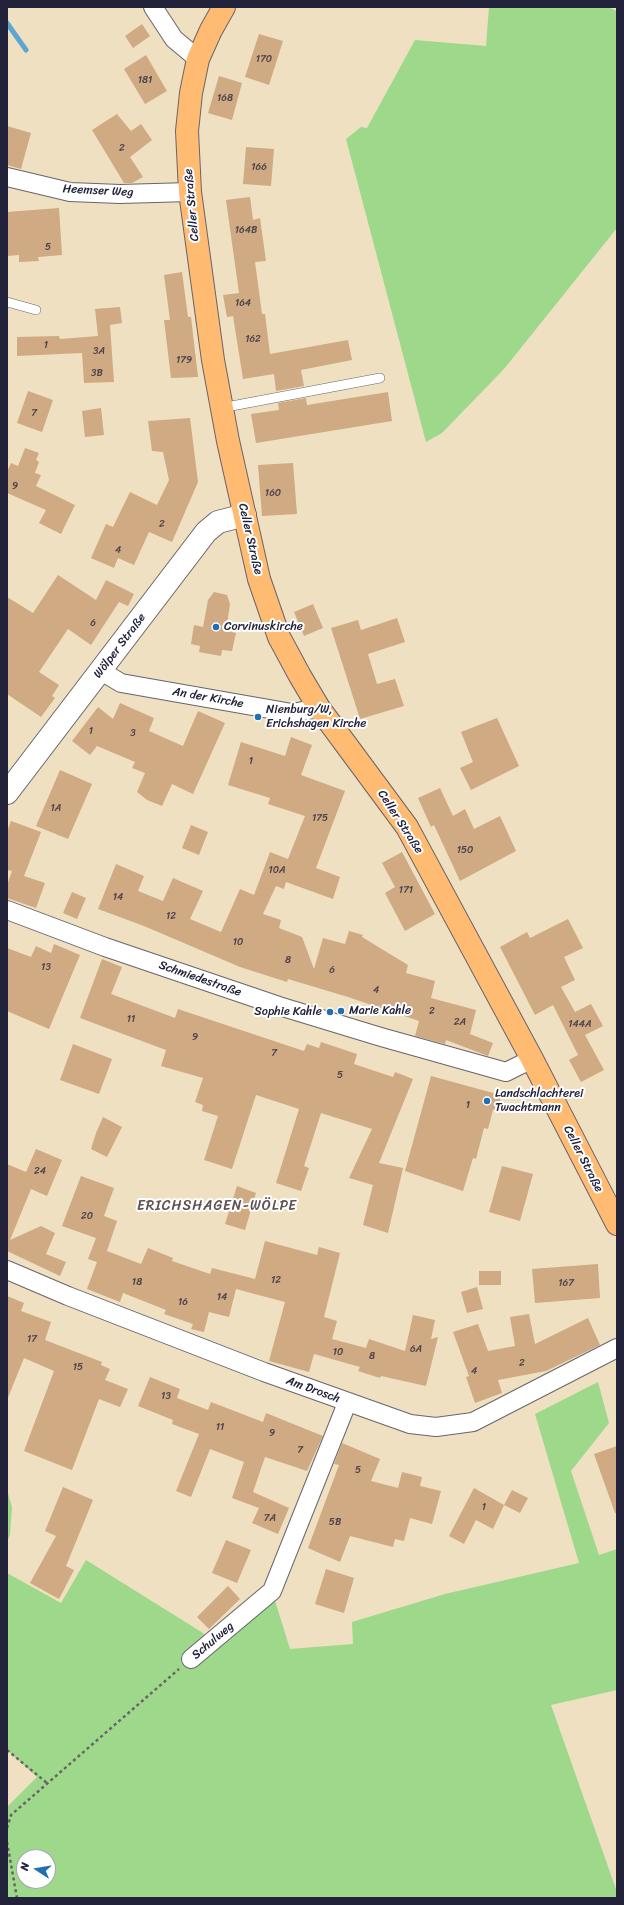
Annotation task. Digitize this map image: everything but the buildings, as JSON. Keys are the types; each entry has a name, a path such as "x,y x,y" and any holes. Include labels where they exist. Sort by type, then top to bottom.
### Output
{"main road":[{"name":"Celler Straße","path":"224,7 211,30 198,59 191,93 187,132 190,192 199,271 221,408 259,579 279,637 319,708 407,827 532,1059 617,1224"}],"street":[{"path":"153,7 174,39 198,59"},
{"name":"Heemser Weg","path":"7,177 70,192 120,194 190,192"},
{"name":"Wölper Straße","path":"7,793 101,672 183,559 206,532 218,522 244,515"},
{"name":"An der Kirche","path":"101,672 121,683 292,713 319,708"},
{"name":"Schmiedestraße","path":"7,910 105,947 279,1006 388,1039 506,1072 532,1059"},
{"name":"Am Drosch","path":"7,1270 68,1296 347,1403 410,1424 436,1427 473,1422 617,1348"},
{"name":"Schulweg","path":"192,1659 272,1591 347,1403"}],"lane":[{"path":"7,302 36,310"},
{"path":"221,408 380,378"}],"path":[{"name":"Schulweg","path":"7,1828 11,1815 46,1783 192,1659"},
{"path":"7,1750 46,1783"},
{"path":"7,1842 17,1898"}],"green space":[{"path":"489,7 608,7 617,11 617,228 504,369 442,433 426,442 346,139 361,127 367,128 415,40 486,46"},
{"path":"598,1382 609,1423 571,1471 599,1555 617,1549 617,1690 551,1705 617,1892 617,1898 7,1898 7,1807 37,1777 7,1750 7,1573 61,1603 86,1560 203,1633 210,1643 272,1591 290,1649 353,1644 352,1622 445,1594 579,1563 535,1414"},
{"path":"7,1490 12,1507 10,1535 7,1542"}],"waterway":[{"path":"7,23 26,50"}],"place":[{"name":"Corvinuskirche","path":"216,627"},
{"name":"Nienburg/W, Erichshagen Kirche","path":"258,717"},
{"name":"Marie Kahle","path":"341,1011"},
{"name":"Sophie Kahle","path":"330,1012"},
{"name":"Landschlachterei Twachtmann","path":"487,1101"}],"district":[{"name":"ERICHSHAGEN-WÖLPE","path":"217,1206"}]}
